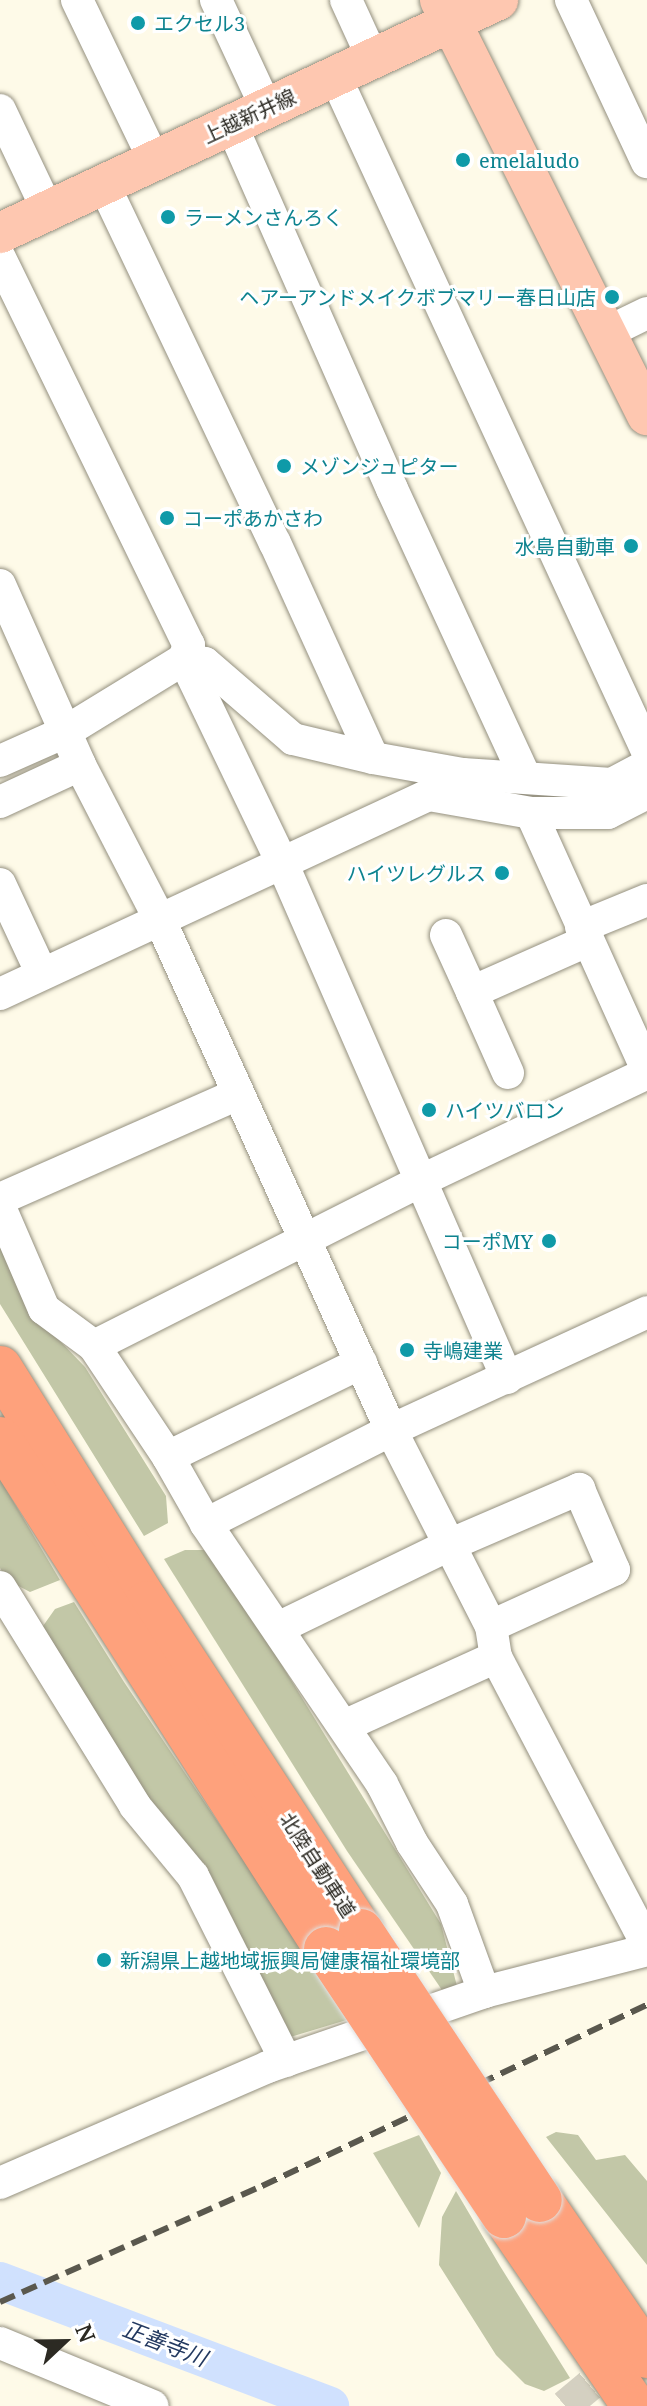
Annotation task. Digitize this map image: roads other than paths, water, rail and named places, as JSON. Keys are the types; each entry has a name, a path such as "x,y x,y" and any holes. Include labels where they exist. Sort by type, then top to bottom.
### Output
{"highway":[{"name":"北陸自動車道","path":"0,1368 147,1603 344,1940"},
{"name":"北陸自動車道","path":"0,1439 344,1940 522,2208 634,2406"},
{"name":"北陸自動車道","path":"522,2208 647,2356"}],"main road":[{"name":"上越新井線","path":"0,233 373,59 445,11 498,0"},
{"path":"445,11 647,415"}],"street":[{"path":"77,0 154,160"},
{"path":"216,0 266,107"},
{"path":"346,0 373,59"},
{"path":"571,0 647,162"},
{"path":"335,76 647,751"},
{"path":"0,110 48,211"},
{"path":"231,124 392,489 525,777"},
{"path":"104,185 275,543 373,758"},
{"path":"0,258 189,645 184,659 65,732 0,761"},
{"path":"608,332 647,313"},
{"path":"0,585 80,765 160,920 391,1430 647,1948 484,1992 286,2061 0,2183"},
{"path":"184,659 205,663 293,739 373,758 463,774 612,784 647,765"},
{"path":"184,659 283,865 507,1378"},
{"path":"0,802 80,765"},
{"path":"0,994 429,795 531,813 608,813 647,793"},
{"path":"94,1346 420,1181 647,1071 531,813"},
{"path":"0,884 42,974"},
{"path":"472,992 647,900"},
{"path":"446,935 508,1073"},
{"path":"0,1199 238,1094"},
{"path":"0,1207 44,1309 94,1346 168,1457 206,1524 344,1726 452,1904 484,1992"},
{"path":"206,1524 391,1430 647,1312"},
{"path":"168,1457 361,1363"},
{"path":"278,1628 449,1545 579,1489 614,1570 344,1726"},
{"path":"0,1587 135,1806 193,1876 286,2061"},
{"path":"0,2343 153,2406"}],"waterway":[{"name":"正善寺川","path":"0,2281 330,2406"}],"tunnel":[{"path":"565,2406 626,2355"}],"railway":[{"path":"0,2302 262,2186 647,2005"}],"place":[{"name":"エクセル3","path":"138,23"},
{"name":"emelaludo","path":"463,160"},
{"name":"ラーメンさんろく","path":"168,217"},
{"name":"ヘアーアンドメイクボブマリー春日山店","path":"612,297"},
{"name":"メゾンジュピター","path":"284,466"},
{"name":"コーポあかさわ","path":"167,518"},
{"name":"水島自動車","path":"631,546"},
{"name":"ハイツレグルス","path":"502,873"},
{"name":"ハイツバロン","path":"429,1110"},
{"name":"コーポMY","path":"549,1241"},
{"name":"寺嶋建業","path":"407,1350"},
{"name":"新潟県上越地域振興局健康福祉環境部","path":"104,1960"}]}
